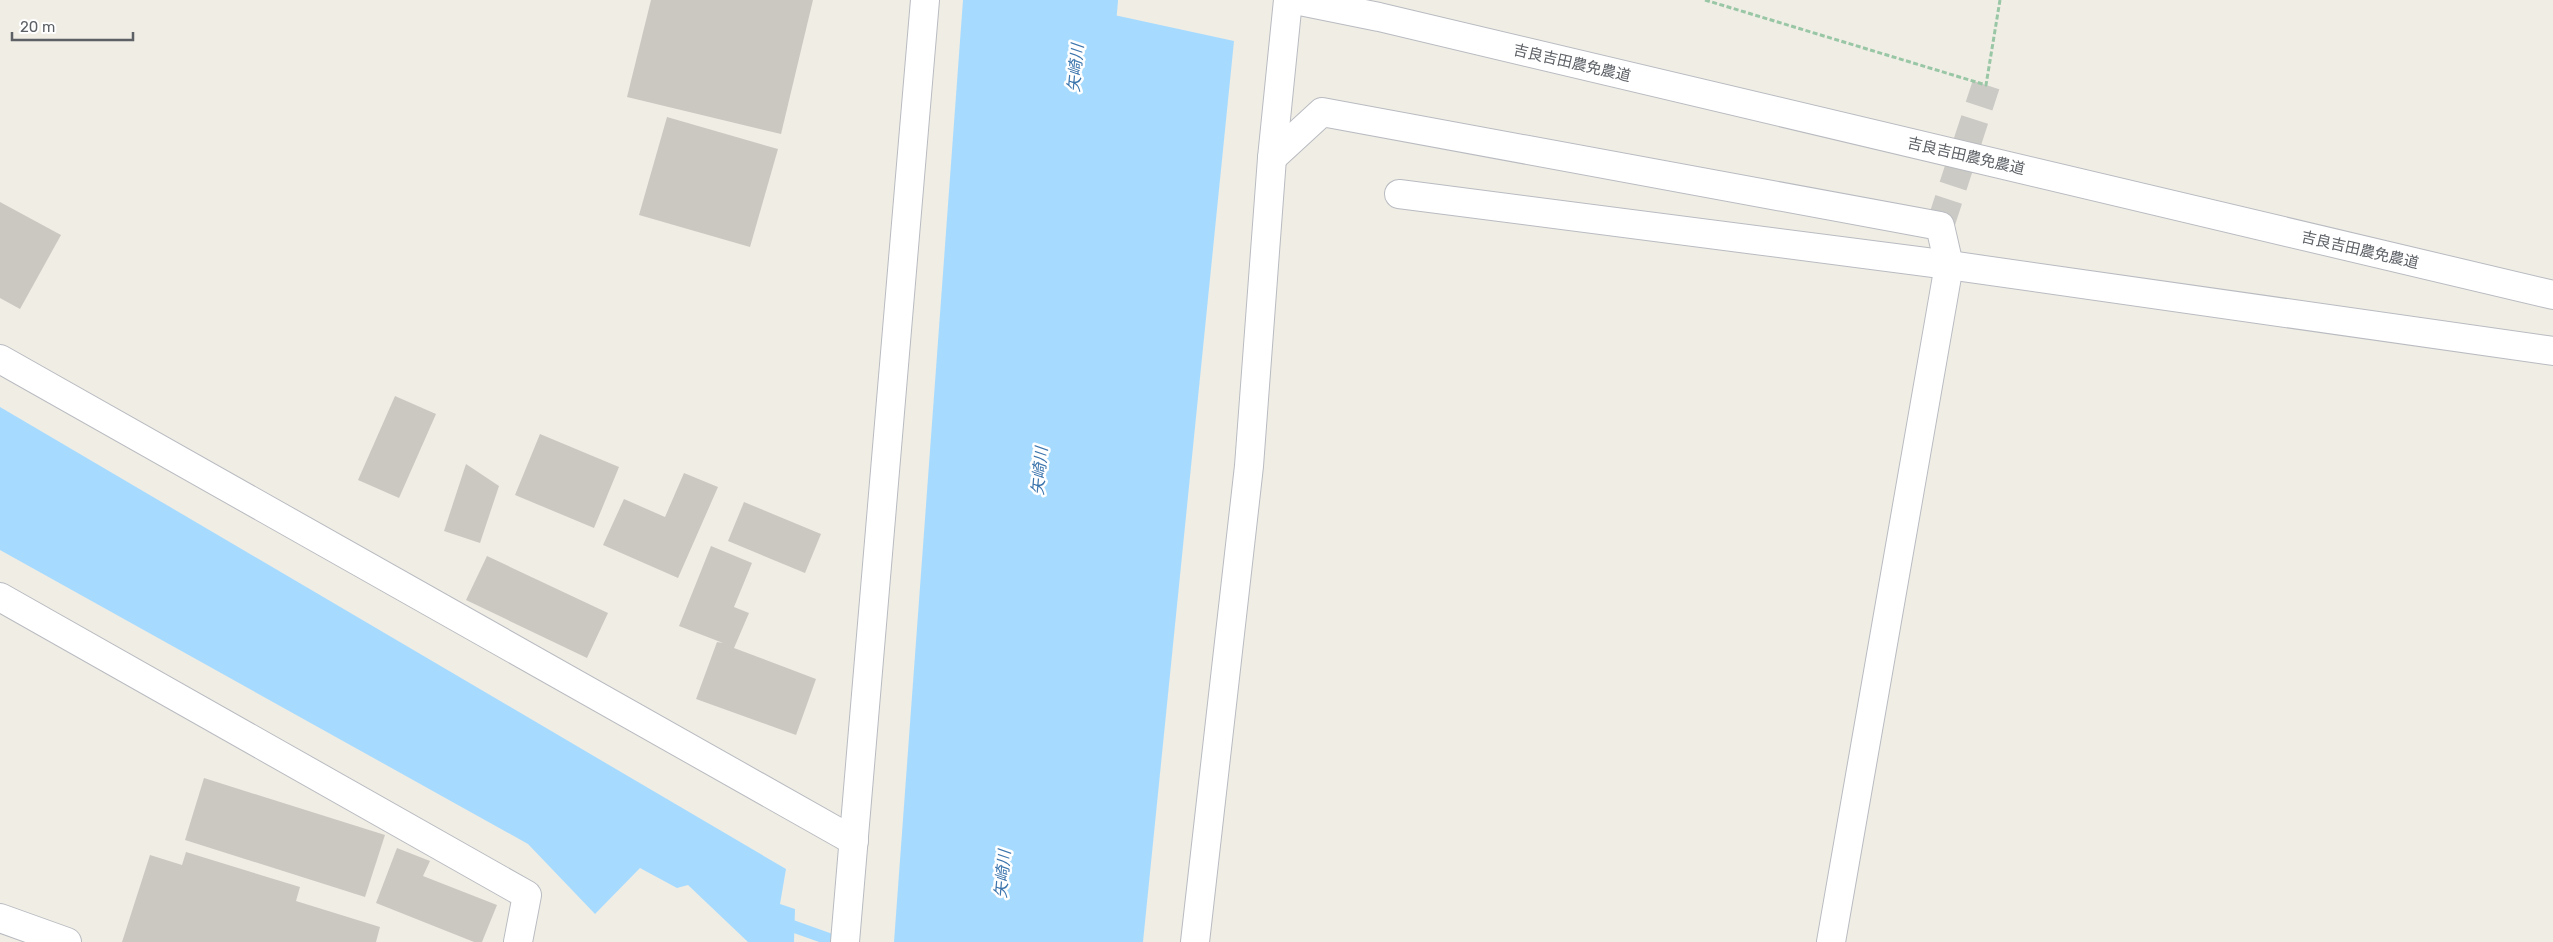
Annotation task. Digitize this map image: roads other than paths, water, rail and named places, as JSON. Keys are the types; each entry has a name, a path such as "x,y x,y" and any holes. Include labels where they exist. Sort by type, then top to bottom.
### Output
{"street":[{"path":"845,942 925,0"},
{"path":"1195,942 1249,466 1272,158 1288,0"},
{"name":"吉良吉田農免農道","path":"1295,0 1379,17 2553,295"},
{"path":"1272,158 1322,112 1940,226 1950,265 1831,942"},
{"path":"1399,194 1950,265 2553,351"},
{"path":"0,359 854,841"},
{"path":"0,597 527,895 518,942"},
{"path":"0,918 67,942"}],"water":[{"path":"963,0 1045,0 1234,41 1143,942 894,942"},
{"path":"0,407 786,869 780,904 795,909 794,942 748,942 688,885 677,888 640,868 595,914 528,844 0,550"}],"waterway":[{"name":"矢崎川","path":"1072,107 1082,0"},
{"path":"778,921 837,942"}],"tunnel":[{"path":"1940,226 1986,85"}]}
